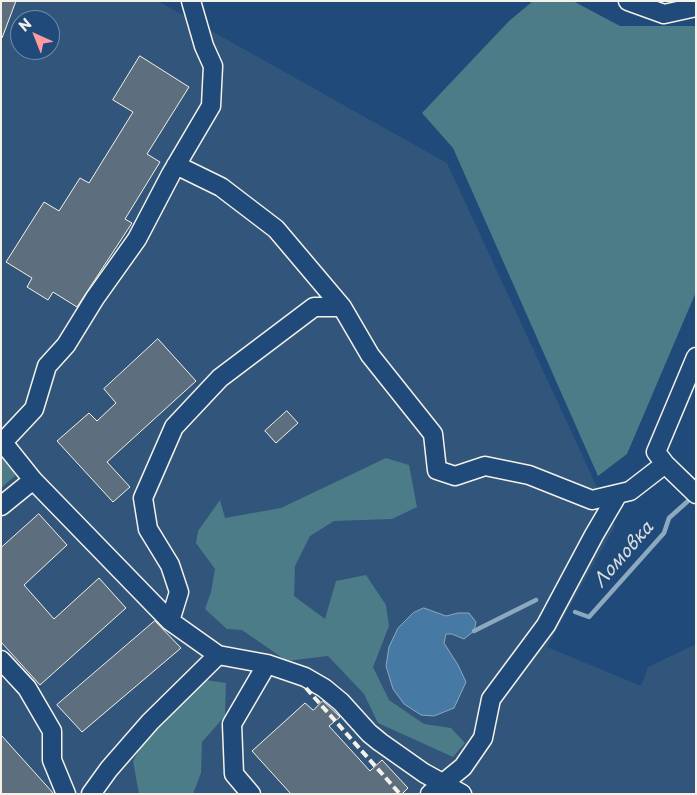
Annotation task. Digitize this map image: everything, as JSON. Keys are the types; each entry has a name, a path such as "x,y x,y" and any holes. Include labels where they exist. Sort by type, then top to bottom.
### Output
{"street":[{"path":"191,1 204,46 213,66 211,106 176,165 137,239 95,298 66,345 47,366 34,409 2,441 33,480 170,621 218,655 266,664 305,677 324,688 341,702 369,733 424,773 436,789 462,794"},
{"path":"628,1 664,14 696,7"},
{"path":"176,165 221,187 276,229 342,306 370,355 433,434 437,470 455,476 485,466 528,475 592,500 630,491 665,464"},
{"path":"170,621 179,592 170,565 148,528 143,498 174,427 220,378 306,312 314,307 342,306"},
{"path":"696,357 656,452 665,464 696,494"},
{"path":"1,506 33,480"},
{"path":"436,789 463,767 483,738 491,699 546,625 618,494"},
{"path":"91,794 109,769 150,722 218,655"},
{"path":"1,660 27,688 52,731 52,760 66,794"},
{"path":"251,794 234,774 232,724 266,664"}],"shaded area":[{"path":"1,1 158,1 447,163 615,526 547,647 641,686 648,667 696,644 696,794 1,794"},
{"path":"424,608 446,616 469,613 476,622 474,631 464,639 452,634 446,634 444,643 466,682 454,708 434,716 421,715 404,704 393,689 386,666 389,647 398,628 413,613"}],"green space":[{"path":"533,1 573,1 620,26 696,26 696,292 627,454 598,476 453,148 422,113 509,21"},
{"path":"9,456 17,466 15,476 1,488 1,458"},
{"path":"386,458 409,465 417,507 392,519 334,521 310,536 295,566 294,596 325,619 336,581 366,575 386,605 389,626 373,667 389,700 424,724 451,728 465,743 453,757 378,723 364,694 328,656 287,661 242,630 227,629 205,609 211,592 215,569 196,543 198,531 220,500 225,518 281,508"},
{"path":"206,680 226,683 225,716 202,742 201,773 193,794 139,794 133,761 149,733 183,699"}],"building":[{"path":"1,1 16,1 13,10 10,10 10,17 1,37"},
{"path":"140,56 189,87 147,154 160,162 125,219 132,223 77,307 53,292 48,300 27,287 32,278 6,262 44,202 59,211 80,178 89,183 133,112 113,100"},
{"path":"158,339 196,381 107,462 130,487 113,502 57,441 89,413 97,421 116,403 104,389"},
{"path":"287,411 298,423 276,443 265,431"},
{"path":"39,514 67,545 24,585 54,619 99,578 126,608 40,685 1,642 1,548"},
{"path":"155,621 181,648 82,732 57,705"},
{"path":"323,701 340,717 329,726 370,771 382,760 408,788 402,794 291,794 252,751 305,703 313,710"},
{"path":"1,735 54,794 1,794"}],"waterway":[{"name":"Ломовка","path":"575,612 589,617 664,533 669,518 688,501"},
{"path":"474,631 536,600"}],"railway":[{"path":"306,688 400,794"}]}
